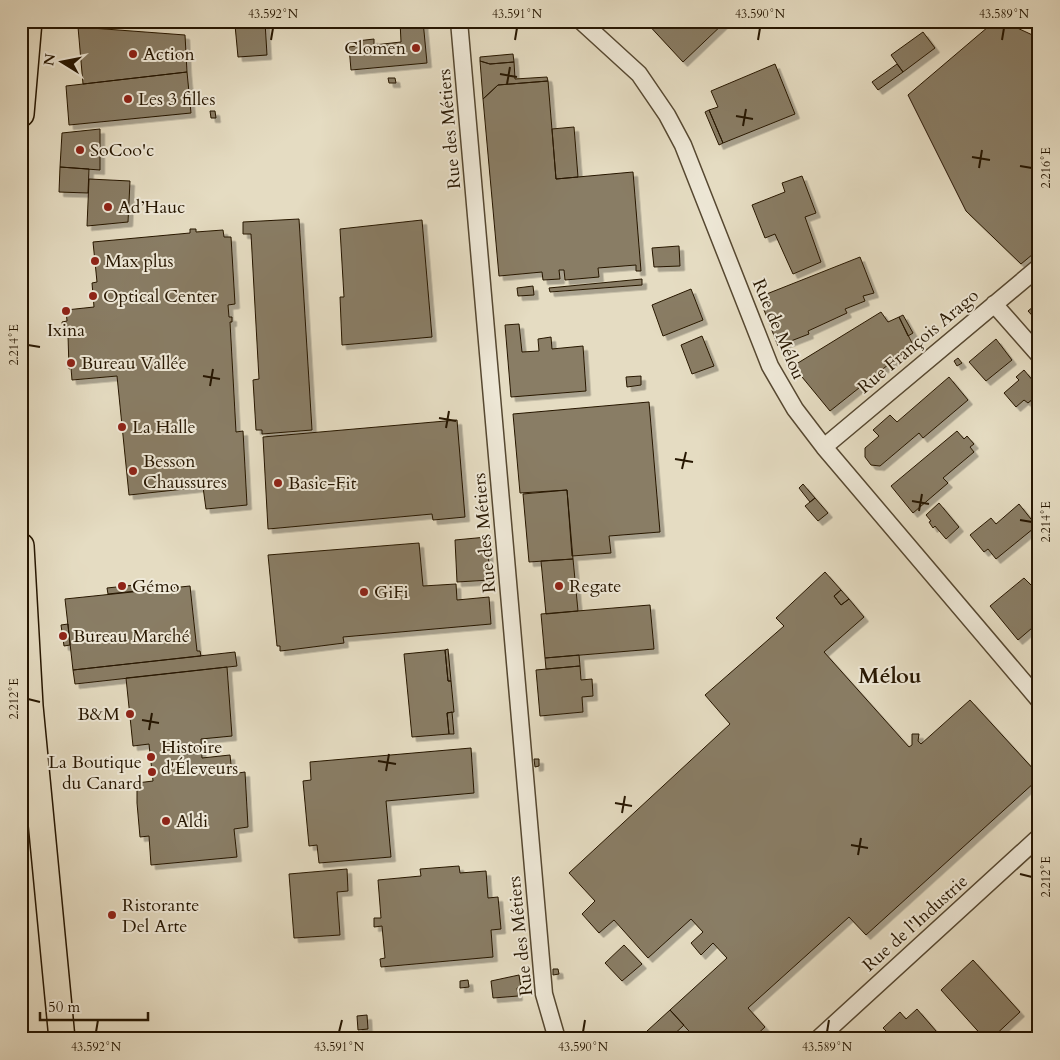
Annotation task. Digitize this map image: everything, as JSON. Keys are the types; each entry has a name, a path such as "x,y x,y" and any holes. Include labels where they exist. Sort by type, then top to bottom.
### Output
{"main road":[{"path":"21,114 29,21"},
{"path":"21,546 30,706 62,1039"},
{"path":"21,758 47,1039"}],"street":[{"name":"Rue des Métiers","path":"459,21 544,994 557,1039"},
{"name":"Rue de Mélou","path":"581,21 638,74 667,115 683,145 770,366 795,409 824,447 1039,700"},
{"name":"Rue François Arago","path":"824,447 1039,267"},
{"path":"994,304 1039,355"},
{"name":"Rue de l'Industrie","path":"818,1039 1039,837"}],"building":[{"path":"400,21 423,21 427,63 351,70 349,47 357,46 357,41 374,39 374,45 401,42"},
{"path":"645,21 726,21 683,62"},
{"path":"995,21 1002,21 1039,38 1039,249 1021,264 966,211 908,95"},
{"path":"265,22 267,55 238,57 235,25"},
{"name":"Action","path":"78,27 185,35 187,72 83,84"},
{"path":"923,32 935,48 903,72 891,55"},
{"path":"513,54 514,62 490,64 480,61 480,57"},
{"path":"480,61 490,64 514,62 515,79 547,77 548,81 498,85 483,99"},
{"path":"775,64 795,114 723,143 709,110 718,107 711,91"},
{"path":"897,64 903,72 878,90 872,82"},
{"name":"Les 3 filles","path":"187,72 191,113 69,125 66,86"},
{"path":"388,78 395,78 396,83 389,83"},
{"path":"548,81 556,179 633,172 641,271 636,271 636,265 598,268 599,277 565,280 564,270 559,270 560,279 543,280 542,272 499,276 483,99 498,85"},
{"path":"709,110 723,143 719,145 705,112"},
{"path":"210,111 215,111 216,118 211,118"},
{"path":"574,127 578,177 556,179 552,129"},
{"name":"SoCoo'c","path":"100,129 100,170 60,167 62,133"},
{"path":"60,167 89,169 88,193 59,192"},
{"path":"802,176 816,213 805,217 821,262 793,274 775,234 765,238 752,205 785,192 782,183"},
{"name":"Ad’Hauc","path":"89,179 130,181 128,222 87,226"},
{"path":"299,219 312,430 262,434 262,430 256,430 253,380 259,379 251,234 243,234 243,222"},
{"path":"422,220 432,337 342,345 340,297 344,297 340,229"},
{"path":"190,229 196,229 196,232 223,230 224,237 231,237 235,304 228,305 229,317 232,317 232,322 230,322 236,432 243,431 247,505 206,509 203,487 129,495 117,376 72,380 71,368 69,369 68,335 64,335 62,322 67,321 66,310 94,307 92,283 97,282 93,242 190,233"},
{"path":"679,246 680,266 654,267 652,248"},
{"path":"860,257 874,293 863,296 865,301 845,309 847,313 808,331 809,334 778,346 759,297"},
{"path":"642,279 642,285 550,292 549,288"},
{"path":"533,286 534,295 518,296 517,288"},
{"path":"691,289 703,320 663,336 652,305"},
{"path":"1039,302 1039,323 1028,311"},
{"path":"881,312 888,322 899,317 913,345 830,411 793,366"},
{"path":"903,315 913,333 908,336 899,317"},
{"path":"519,324 522,352 539,351 538,339 551,337 552,349 583,346 586,391 511,397 505,325"},
{"path":"702,336 714,366 692,374 681,345"},
{"path":"996,339 1012,360 986,381 969,362"},
{"path":"958,358 962,363 957,366 954,361"},
{"path":"1024,370 1039,388 1039,394 1028,403 1024,400 1016,407 1004,393 1019,380 1016,377"},
{"path":"641,376 641,385 627,387 626,377"},
{"path":"949,377 968,400 923,438 919,433 880,466 871,465 865,457 865,448 879,436 873,430 890,415 897,422"},
{"path":"649,402 660,532 609,536 611,553 572,556 567,490 520,493 513,414"},
{"path":"457,420 465,517 433,520 432,514 268,529 263,437"},
{"path":"957,431 964,439 967,436 974,444 970,447 974,452 943,478 948,483 913,513 891,486"},
{"path":"803,484 815,498 810,502 799,488"},
{"path":"567,490 573,559 529,562 523,494"},
{"path":"815,498 828,513 818,521 805,506"},
{"path":"939,503 959,527 946,539 935,526 933,528 929,522 931,521 926,515"},
{"path":"1019,504 1031,519 1036,515 1039,518 1039,524 996,559 988,549 984,552 970,535 991,518 996,524"},
{"path":"487,537 490,580 457,582 455,540"},
{"name":"GiFi","path":"419,543 423,586 456,584 457,600 489,597 491,624 343,637 344,643 280,651 280,646 277,646 268,555"},
{"name":"Regate","path":"573,559 578,611 546,614 541,561"},
{"path":"825,572 841,590 834,596 841,605 849,599 864,617 824,652 909,747 912,745 912,734 919,734 918,741 921,744 970,700 1036,772 1035,782 866,935 849,917 748,1008 765,1027 752,1039 696,1039 670,1010 727,958 713,943 701,955 691,943 703,932 691,919 648,958 614,920 599,933 582,914 595,901 569,873 730,724 705,695 784,626 776,618"},
{"path":"1024,578 1039,593 1039,622 1018,640 990,606"},
{"path":"135,585 136,591 108,594 107,588"},
{"path":"190,586 197,651 200,651 201,656 73,670 65,599"},
{"path":"841,590 849,599 841,605 834,596"},
{"path":"650,605 654,649 545,658 541,614"},
{"path":"68,624 70,645 64,646 61,625"},
{"path":"448,649 451,681 448,681 445,650"},
{"path":"445,650 454,712 447,713 449,734 412,737 404,654"},
{"path":"235,652 237,666 75,684 73,670"},
{"path":"579,655 580,666 546,669 545,658"},
{"path":"580,666 581,680 592,679 593,696 582,697 583,712 540,716 536,670"},
{"path":"227,667 232,736 201,739 202,758 230,755 232,774 245,772 248,827 234,829 237,857 151,865 149,836 140,837 137,803 137,783 153,781 149,744 133,746 126,678"},
{"path":"452,712 454,734 449,734 447,713"},
{"path":"471,748 474,793 386,801 391,857 319,863 317,845 309,846 303,781 311,780 310,762"},
{"path":"534,759 539,759 539,766 535,767"},
{"path":"459,866 460,873 486,871 488,898 498,897 501,929 491,930 493,957 381,967 380,959 385,958 382,926 374,927 374,918 381,918 378,880 421,876 420,869"},
{"path":"347,869 348,891 337,892 340,935 294,938 289,874"},
{"path":"624,945 642,964 622,981 605,963"},
{"path":"973,960 1020,1012 991,1039 985,1039 941,990"},
{"path":"553,969 558,969 559,974 553,975"},
{"path":"519,975 521,988 517,988 518,996 493,998 491,981"},
{"path":"468,980 469,987 460,988 460,981"},
{"path":"917,1009 943,1039 884,1039 889,1034 883,1028 900,1012 906,1019"},
{"path":"670,1010 684,1025 669,1039 655,1039 647,1031"},
{"path":"367,1015 368,1029 358,1030 357,1016"}],"place":[{"name":"Clomen","path":"416,48"},
{"name":"Action","path":"133,54"},
{"name":"Les 3 filles","path":"128,99"},
{"name":"SoCoo'c","path":"80,150"},
{"name":"Ad’Hauc","path":"108,207"},
{"name":"Max plus","path":"95,261"},
{"name":"Optical Center","path":"93,296"},
{"name":"Ixina","path":"66,311"},
{"name":"Bureau Vallée","path":"71,363"},
{"name":"La Halle","path":"122,427"},
{"name":"Besson Chaussures","path":"133,471"},
{"name":"Basic-Fit","path":"278,483"},
{"name":"Gémo","path":"122,586"},
{"name":"Regate","path":"559,586"},
{"name":"GiFi","path":"364,592"},
{"name":"Bureau Marché","path":"63,636"},
{"name":"B&M","path":"130,714"},
{"name":"Histoire d'Éleveurs","path":"151,757"},
{"name":"La Boutique du Canard","path":"152,772"},
{"name":"Aldi","path":"166,821"},
{"name":"Ristorante Del Arte","path":"112,915"}],"district":[{"name":"Mélou","path":"890,675"}]}
